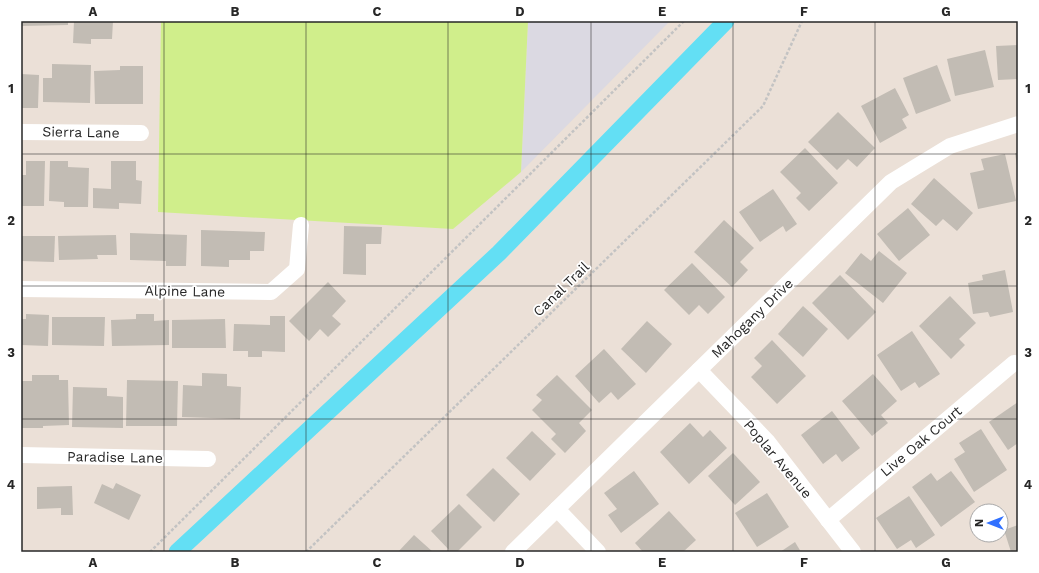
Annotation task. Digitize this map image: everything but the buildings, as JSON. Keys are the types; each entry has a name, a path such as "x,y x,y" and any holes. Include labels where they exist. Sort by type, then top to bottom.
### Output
{"street":[{"name":"Mahogany Drive","path":"513,552 891,182 950,146 1018,124"},
{"name":"Sierra Lane","path":"21,132 141,133"},
{"name":"Alpine Lane","path":"21,289 271,292 297,269 301,225"},
{"name":"Live Oak Court","path":"828,520 1014,363"},
{"name":"Poplar Avenue","path":"699,370 767,441 853,552"},
{"name":"Paradise Lane","path":"21,455 208,459"},
{"path":"557,509 598,552"}],"path":[{"path":"150,552 684,21"},
{"name":"Canal Trail","path":"306,552 763,106 802,21"}],"shaded area":[{"path":"528,21 670,21 521,172"}],"green space":[{"path":"161,21 528,21 521,172 453,229 158,212"}],"waterway":[{"path":"177,552 499,253 726,21"}]}
